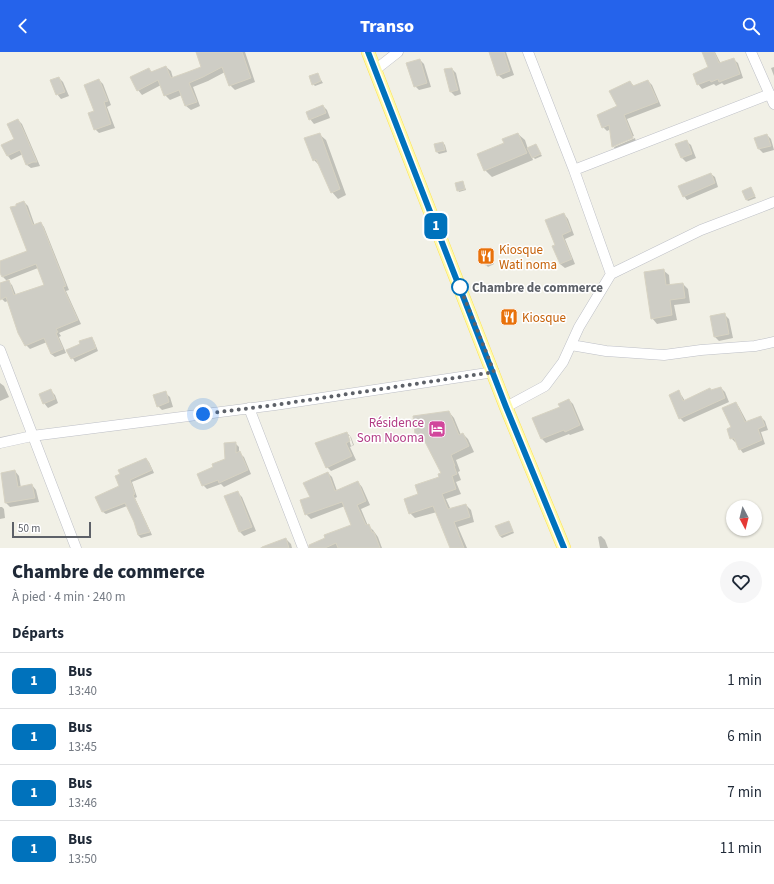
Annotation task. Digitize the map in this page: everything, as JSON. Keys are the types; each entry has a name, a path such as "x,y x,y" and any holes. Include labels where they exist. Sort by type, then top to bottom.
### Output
{"main road":[{"path":"368,52 494,372 506,407 564,548"}],"street":[{"path":"375,70 398,52"},
{"path":"528,52 574,170 611,274"},
{"path":"574,170 772,99 751,52"},
{"path":"506,407 545,386 563,362 579,327 611,274 701,230 774,202"},
{"path":"571,345 606,351 664,355 701,350 755,346 774,342"},
{"path":"0,350 76,548"},
{"path":"0,443 32,436 249,408 494,372"},
{"path":"249,408 303,548"}],"building":[{"path":"196,52 242,52 251,78 229,86 222,67 189,83 197,102 185,106 179,90 164,96 158,80 137,91 130,77 149,68 151,72 166,66 171,78 201,67"},
{"path":"489,52 504,52 510,71 497,76"},
{"path":"702,52 714,52 719,63 734,58 740,74 719,82 718,79 711,82 710,80 697,85 693,74 708,67"},
{"path":"420,59 427,83 414,87 406,63"},
{"path":"452,68 458,90 450,92 444,69"},
{"path":"318,73 321,81 312,85 309,76"},
{"path":"59,77 65,92 56,95 50,80"},
{"path":"99,79 108,101 104,102 111,124 94,130 88,113 94,111 84,85"},
{"path":"648,80 658,102 624,115 633,138 612,147 609,125 602,128 597,115 617,106 609,91 630,81 633,86"},
{"path":"323,105 326,113 309,120 306,112"},
{"path":"18,119 37,162 26,165 20,150 7,156 1,145 14,139 7,124"},
{"path":"320,133 340,189 331,193 316,159 313,161 304,138"},
{"path":"518,133 527,153 484,171 477,154 504,143 502,139"},
{"path":"767,134 771,146 758,149 754,138"},
{"path":"687,140 692,154 681,158 675,144"},
{"path":"443,142 445,150 436,152 434,144"},
{"path":"536,144 541,154 532,158 527,148"},
{"path":"711,173 715,183 683,197 678,186"},
{"path":"463,181 465,189 457,191 455,183"},
{"path":"751,187 755,196 746,200 742,191"},
{"path":"24,201 33,225 41,222 66,286 63,287 78,320 56,329 58,332 56,333 63,349 51,354 44,338 25,346 18,333 6,297 0,300 0,283 9,280 14,295 44,285 36,264 2,277 0,273 0,261 27,251 10,207 16,206 16,204"},
{"path":"564,213 571,231 562,235 572,259 560,264 552,246 555,245 545,220"},
{"path":"488,249 493,262 485,265 480,252"},
{"path":"664,269 666,285 683,283 685,298 670,300 672,315 651,319 644,272"},
{"path":"725,313 729,334 714,337 710,316"},
{"path":"92,337 96,348 71,359 66,350 80,344 79,341"},
{"path":"721,387 725,398 679,419 669,395 679,390 683,401 710,388 711,390"},
{"path":"51,389 55,399 43,404 39,394"},
{"path":"166,391 169,402 157,407 153,395"},
{"path":"569,399 580,425 565,432 564,430 541,439 532,418 560,407 558,404"},
{"path":"736,402 745,422 761,416 765,426 758,429 762,440 739,450 734,438 730,439 727,429 731,427 722,408"},
{"path":"449,411 459,435 463,433 469,446 451,455 457,474 452,476 456,489 442,494 448,509 466,504 470,517 454,522 464,548 450,548 433,506 409,514 404,499 418,494 415,485 439,477 438,474 441,473 421,434 415,434 413,416"},
{"path":"347,432 350,441 346,443 352,456 326,468 315,443"},
{"path":"236,442 236,453 240,451 248,470 219,483 218,480 202,486 197,474 213,467 212,464 225,459 224,443"},
{"path":"146,458 152,470 130,480 135,494 133,495 150,532 138,535 125,503 102,512 95,497 119,486 115,476 120,474 118,470"},
{"path":"15,470 18,487 32,484 35,498 5,503 1,473"},
{"path":"328,472 335,491 358,481 366,501 357,505 366,525 369,524 372,532 374,532 380,548 338,548 336,543 325,548 309,548 309,545 325,538 324,535 351,525 342,502 305,515 300,500 310,497 303,483"},
{"path":"238,491 252,527 239,532 224,496"},
{"path":"509,521 513,531 500,536 495,526"},
{"path":"286,538 289,548 262,548 262,547"}],"bus line":[{"name":"1","path":"368,52 494,372 506,407 564,548"}],"place":[{"name":"Kiosque Wati noma","path":"486,256"},
{"name":"Chambre de commerce","path":"460,287"},
{"name":"Kiosque","path":"509,317"},
{"name":"Résidence Som Nooma","path":"437,429"}],"route":[{"path":"203,414 275,405 494,372 460,287"}]}
